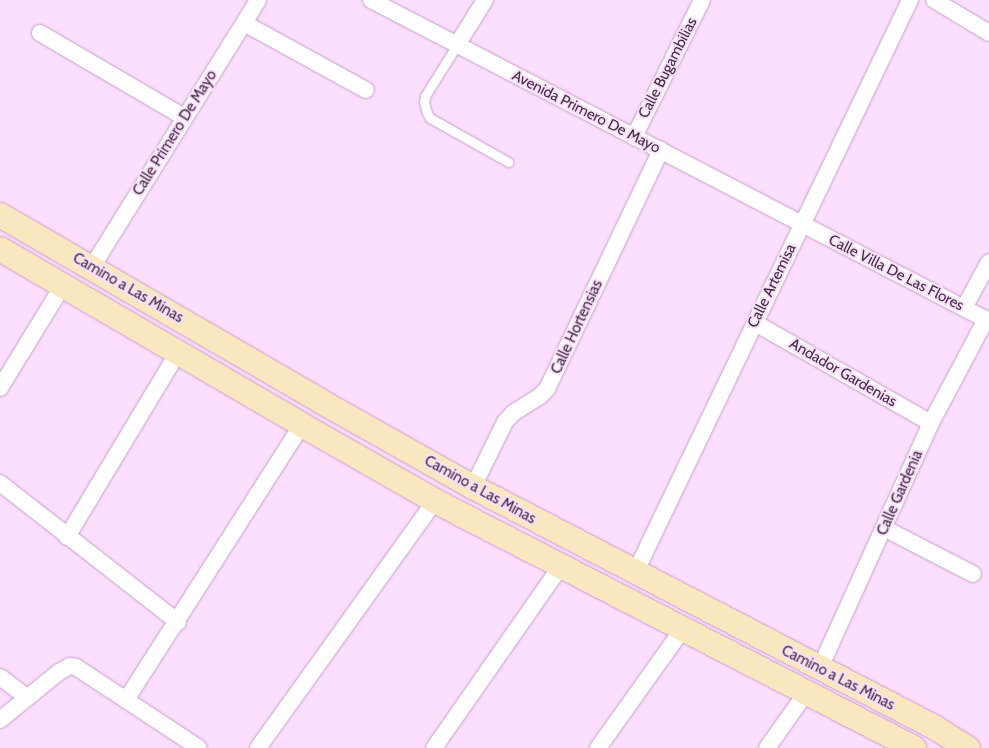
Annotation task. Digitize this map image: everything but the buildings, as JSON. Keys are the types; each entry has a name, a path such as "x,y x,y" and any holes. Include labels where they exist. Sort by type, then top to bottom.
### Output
{"street":[{"name":"Calle Primero De Mayo","path":"92,267 258,0"},
{"name":"Avenida Primero De Mayo","path":"370,0 802,225"},
{"path":"457,45 485,0"},
{"name":"Calle Bugambilias","path":"634,137 702,0"},
{"name":"Calle Artemisa","path":"635,573 910,0"},
{"path":"934,0 989,33"},
{"path":"244,23 366,90"},
{"path":"40,33 184,117"},
{"name":"Calle Hortensias","path":"473,487 505,422 514,413 539,397 547,389 661,150"},
{"name":"Camino a Las Minas","path":"0,215 322,402 473,487 962,746"},
{"name":"Calle Villa De Las Flores","path":"802,225 987,320"},
{"name":"Camino a Las Minas","path":"0,249 302,425 435,500 914,748"},
{"path":"964,308 989,262"},
{"path":"0,388 63,285"},
{"name":"Calle Gardenia","path":"820,670 932,424 987,320"},
{"name":"Andador Gardenias","path":"755,323 932,424"},
{"path":"67,537 178,352"},
{"path":"126,700 178,622 302,425"},
{"path":"0,483 178,622"},
{"path":"258,748 435,500"},
{"path":"884,528 973,574"},
{"path":"434,748 561,566"},
{"path":"598,748 683,630"},
{"path":"0,720 59,672 70,666 80,669 199,748"},
{"path":"0,676 27,697"},
{"path":"767,748 806,692"}],"lane":[{"path":"457,45 425,96 424,102 427,113 430,118 508,162"}]}
